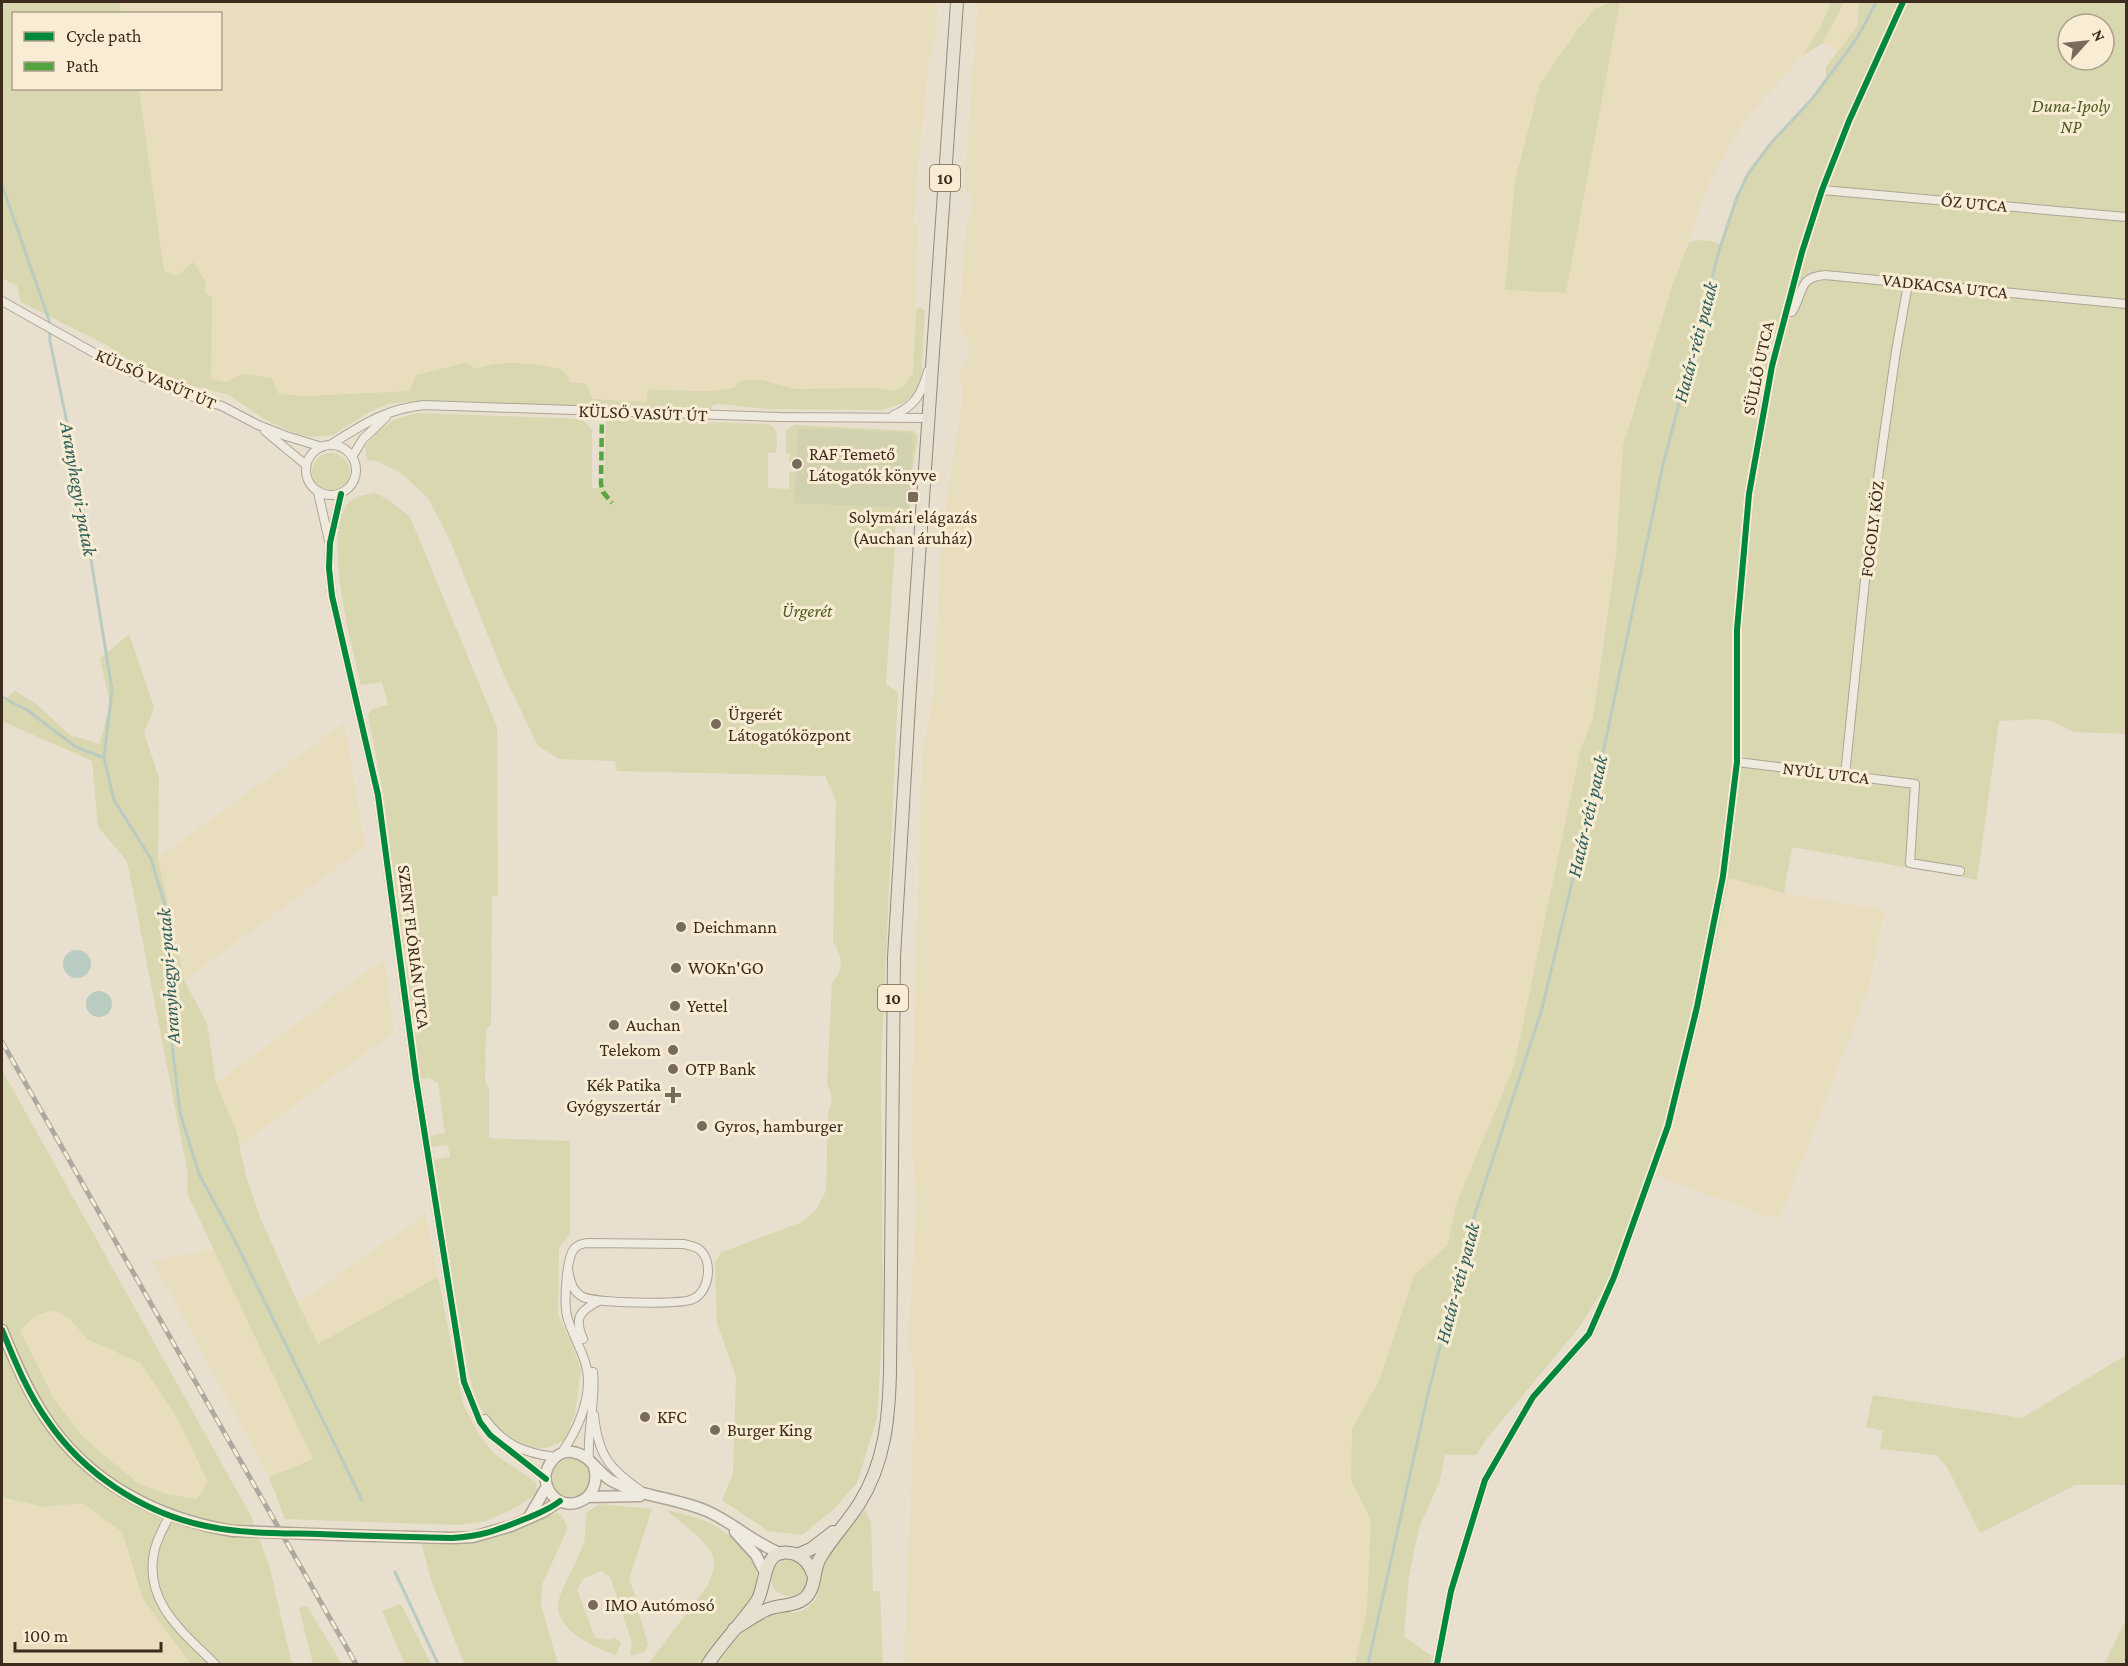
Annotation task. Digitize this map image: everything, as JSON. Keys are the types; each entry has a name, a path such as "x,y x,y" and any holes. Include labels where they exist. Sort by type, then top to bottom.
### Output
{"main road":[{"name":"10","path":"734,1629 766,1610 802,1600 808,1595 812,1589 813,1574 819,1560 863,1497 874,1476 882,1451 887,1422 890,1371 894,957 957,2"},
{"name":"10","path":"797,1555 820,1543 849,1517"},
{"name":"10","path":"708,1665 756,1601 769,1562 782,1554"},
{"path":"782,1554 797,1555 808,1562 813,1574"},
{"path":"764,1577 772,1598 787,1604"}],"street":[{"name":"SÜLLŐ UTCA","path":"1437,1665 1451,1591 1485,1480 1533,1397 1589,1334 1614,1277 1668,1126 1697,1006 1723,876 1737,762 1737,630 1749,494 1772,366 1822,190 1849,121 1903,2"},
{"name":"ŐZ UTCA","path":"1822,190 2127,217"},
{"name":"VADKACSA UTCA","path":"1786,312 1792,312 1806,280 1812,276 1858,277 1908,284 2127,304"},
{"name":"FOGOLY KÖZ","path":"1845,775 1869,541 1896,351 1908,284"},
{"name":"KÜLSŐ VASÚT ÚT","path":"2,301 119,367 190,396 222,406 258,425 326,446 395,409 424,405 769,417 928,418"},
{"path":"891,417 910,406 919,397 933,353"},
{"path":"352,457 372,429 395,409"},
{"name":"KÜLSŐ VASÚT ÚT","path":"258,425 306,465"},
{"path":"326,446 345,449 352,457 356,467 355,478 349,488 341,494 331,496 318,492 308,482 306,465 310,456 326,446"},
{"name":"SZENT FLÓRIÁN UTCA","path":"318,492 330,543"},
{"name":"SZENT FLÓRIÁN UTCA","path":"341,494 330,543 329,568 332,596 378,795 427,1154 459,1358 464,1382 480,1422 490,1435 546,1483"},
{"name":"NYÚL UTCA","path":"1737,762 1915,784 1910,864 1960,871"},
{"path":"568,1270 573,1290 585,1298 600,1301 684,1302 696,1298 703,1290 707,1281 706,1258 698,1248 684,1244 587,1243 578,1245 570,1257 568,1270 567,1313 587,1365 587,1395 578,1425 546,1471 546,1483 552,1495 560,1501 575,1503 588,1497 649,1496"},
{"path":"588,1497 596,1483 588,1430 594,1385 592,1364 578,1318 587,1307 600,1301"},
{"path":"2,1330 28,1389 46,1420 69,1448 115,1488 148,1506 204,1526 233,1531 474,1537 511,1526 543,1512 560,1501"},
{"path":"592,1403 598,1444 608,1463 627,1481 649,1496"},
{"name":"SZENT FLÓRIÁN UTCA","path":"473,1405 512,1445 532,1454 558,1456"},
{"path":"558,1456 575,1452 592,1463 611,1481 649,1496 693,1505 771,1550 782,1554"},
{"path":"529,1517 546,1483"},
{"path":"170,1515 154,1551 155,1592 162,1607 176,1626 215,1665"},
{"path":"724,1521 756,1555 764,1577"}],"shaded area":[{"path":"119,2 938,2 936,39 929,59 913,222 918,226 913,373 905,385 893,391 877,388 795,389 762,380 742,380 733,388 712,391 648,390 646,402 592,399 587,384 489,365 411,391 305,396 278,395 242,374 226,382 211,379 212,298 205,292 194,263 177,276 164,271 139,90 222,90 222,12 121,12"},
{"path":"978,2 1831,2 1823,22 1803,55 1746,118 1711,178 1673,283 1645,379 1604,629 1593,718 1581,748 1514,1066 1456,1204 1448,1245 1414,1275 1380,1379 1352,1429 1351,1480 1371,1520 1367,1609 1355,1664 904,1664 914,1415 914,1371 908,1341 917,1201 911,1138 922,754 933,698 942,531 963,395 960,374 970,354 967,337 959,329 966,226 974,205 971,195 964,188"},
{"path":"1844,2 1859,2 1857,26 1838,51 1823,43"},
{"path":"344,723 365,846 184,981 158,858"},
{"path":"1729,878 1784,893 1885,910 1868,990 1779,1220 1653,1175 1716,944"},
{"path":"77,950 87,954 91,964 87,974 77,978 67,974 63,964 67,954"},
{"path":"384,959 394,1032 239,1146 236,1130 216,1083"},
{"path":"99,991 108,995 112,1004 108,1013 99,1017 90,1013 86,1004 90,995"},
{"path":"425,1214 438,1277 318,1344 298,1303"},
{"path":"215,1249 313,1460 269,1477 153,1261"},
{"path":"53,1310 69,1318 87,1339 141,1363 177,1418 207,1480 203,1491 196,1499 167,1494 140,1485 84,1438 53,1397 20,1330 37,1315"},
{"path":"2,1497 43,1507 83,1503 123,1532 143,1599 191,1664 2,1664"}],"green space":[{"path":"2,2 119,2 121,12 12,12 12,90 139,90 164,271 177,276 193,262 206,282 205,292 212,298 211,379 226,382 242,374 272,378 279,394 305,396 410,391 416,375 466,363 476,369 497,364 520,363 563,370 570,382 587,384 592,399 646,402 648,390 712,391 733,388 742,380 762,380 795,389 877,388 893,391 905,385 913,373 916,309 919,307 925,310 921,382 918,389 904,403 882,410 767,409 719,404 713,405 710,410 412,401 387,404 367,413 333,435 310,437 294,433 264,419 229,395 185,384 127,359 108,346 21,302 17,286 2,278"},
{"path":"1612,2 1620,2 1566,293 1505,290 1515,181 1540,84 1578,29 1595,9"},
{"path":"1831,2 1844,2 1823,43 1803,55 1823,22"},
{"name":"Duna-Ipoly NP","path":"1859,2 2126,2 2126,734 2073,732 2055,722 2037,719 1999,721 1977,880 1792,847 1784,893 1729,878 1716,944 1678,1092 1610,1278 1578,1329 1488,1437 1476,1455 1445,1455 1440,1480 1419,1528 1409,1577 1404,1636 1433,1657 1430,1664 1355,1664 1367,1609 1371,1520 1351,1480 1352,1429 1380,1379 1414,1275 1448,1245 1456,1204 1514,1066 1581,748 1593,718 1616,554 1623,446 1673,283 1689,242 1705,240 1721,244 1737,197 1748,174 1771,143 1812,99 1826,79 1826,67 1857,26"},
{"name":"Ürgerét","path":"417,413 582,419 592,430 592,489 604,486 606,419 767,424 776,432 777,440 776,453 768,453 768,488 789,489 789,473 796,471 795,503 798,428 796,465 789,462 790,454 786,453 786,430 795,425 914,431 918,437 912,470 910,510 904,516 902,526 895,526 886,684 898,693 881,1063 883,1319 877,1418 857,1483 834,1509 802,1535 768,1531 722,1500 733,1474 736,1377 717,1323 715,1263 722,1252 802,1222 816,1210 826,1191 828,1112 832,1102 827,1084 832,983 839,973 841,963 833,942 836,801 825,776 617,771 615,761 559,759 538,746 503,673 449,538 428,498 401,473 377,461 367,460 365,447 376,434 387,424"},
{"path":"798,428 913,433 909,508 794,503"},
{"path":"331,453 344,459 350,472 344,485 331,491 318,485 312,472 318,459"},
{"path":"375,493 389,500 410,517 497,727 498,895 492,896 491,1025 486,1029 485,1082 489,1088 489,1138 570,1141 570,1233 559,1248 558,1315 581,1370 575,1414 565,1440 548,1447 528,1447 518,1443 492,1424 477,1399 466,1358 433,1160 450,1157 448,1145 431,1147 429,1136 445,1133 438,1083 429,1078 421,1079 383,792 368,715 372,709 388,705 382,682 361,685 346,618 338,564 341,517 349,502"},
{"path":"129,634 154,707 144,733 159,777 158,858 184,980 207,1023 216,1083 236,1130 246,1176 260,1217 318,1344 438,1277 463,1404 477,1431 494,1454 536,1482 537,1493 517,1507 486,1521 457,1525 285,1519 269,1477 313,1459 187,1193 188,1174 127,861 98,827 92,761 2,721 2,702 15,691 35,703 70,735 100,744 110,703 100,659"},
{"path":"2,1070 251,1516 269,1565 292,1664 191,1664 143,1599 122,1532 83,1503 43,1507 2,1497","holes":["53,1310 69,1318 87,1339 141,1363 177,1418 207,1480 203,1491 196,1499 167,1494 140,1485 84,1438 53,1397 20,1330 37,1315"]},
{"path":"2126,1355 2126,1485 2075,1485 1980,1533 1947,1467 1936,1455 1880,1449 1883,1431 1866,1427 1873,1395 2022,1418"},
{"path":"571,1459 584,1465 590,1478 584,1491 571,1497 558,1491 552,1478 558,1465"},
{"path":"600,1504 652,1509 629,1579 640,1607 639,1613 648,1645 645,1651 632,1656 630,1653 632,1643 610,1577 602,1571 584,1578 577,1589 595,1638 607,1640 616,1638 621,1644 616,1655 580,1638 565,1624 558,1608 564,1587 584,1544 587,1512"},
{"path":"666,1510 703,1520 733,1538 748,1555 757,1574 757,1585 750,1603 739,1613 700,1664 648,1664 708,1585 714,1568 713,1557 705,1544"},
{"path":"865,1510 871,1523 873,1591 880,1591 883,1664 716,1664 734,1641 756,1621 773,1613 799,1612 813,1602 817,1597 821,1571 826,1559"},
{"path":"557,1513 561,1514 567,1526 566,1532 542,1585 541,1605 558,1664 464,1664 431,1580 421,1541 474,1543"},
{"path":"789,1560 802,1565 807,1578 802,1591 789,1596 776,1591 771,1578 776,1565"},
{"path":"401,1604 431,1664 405,1664 382,1611"},
{"path":"307,1606 342,1664 313,1664 299,1608"},
{"path":"2126,1620 2126,1664 2104,1664"}],"waterway":[{"name":"Határ-réti patak","path":"1368,1664 1427,1398 1471,1226 1542,1009 1606,739 1663,465 1719,251 1737,197 1748,174 1771,143 1812,99 1855,41 1876,2"},
{"name":"Aranyhegyi-patak","path":"2,185 49,320 50,341 76,466 112,690 104,758 114,800 151,859 167,912 168,1010 180,1113 199,1174 233,1237 362,1500"},
{"path":"2,697 27,710 76,747 104,758"},
{"name":"Aranyhegyi-patak","path":"395,1572 438,1664"}],"railway":[{"path":"2,1042 356,1664"}],"marked path":[{"path":"602,411 601,484 603,492 612,503"}],"cycle path":[{"path":"1437,1664 1451,1591 1485,1480 1533,1397 1589,1334 1614,1277 1668,1126 1697,1007 1723,876 1737,762 1737,630 1749,494 1772,366 1802,252 1822,190 1849,121 1903,2"},
{"path":"341,494 330,543 329,568 332,596 378,795 416,1079 464,1382 480,1422 490,1435 546,1479"},
{"path":"2,1330 33,1398 47,1420 78,1457 116,1488 137,1501 182,1520 220,1529 248,1532 452,1538 474,1536 501,1528 542,1512 560,1501"}],"place":[{"name":"RAF Temető Látogatók könyve","path":"797,464"},
{"name":"Solymári elágazás (Auchan áruház)","path":"913,497"},
{"name":"Ürgerét Látogatóközpont","path":"716,724"},
{"name":"Deichmann","path":"681,927"},
{"name":"WOKn'GO","path":"676,968"},
{"name":"Yettel","path":"675,1006"},
{"name":"Auchan","path":"614,1025"},
{"name":"Telekom","path":"673,1050"},
{"name":"OTP Bank","path":"673,1069"},
{"name":"Kék Patika Gyógyszertár","path":"673,1095"},
{"name":"Gyros, hamburger","path":"702,1126"},
{"name":"KFC","path":"645,1417"},
{"name":"Burger King","path":"715,1430"},
{"name":"IMO Autómosó","path":"593,1605"}]}
